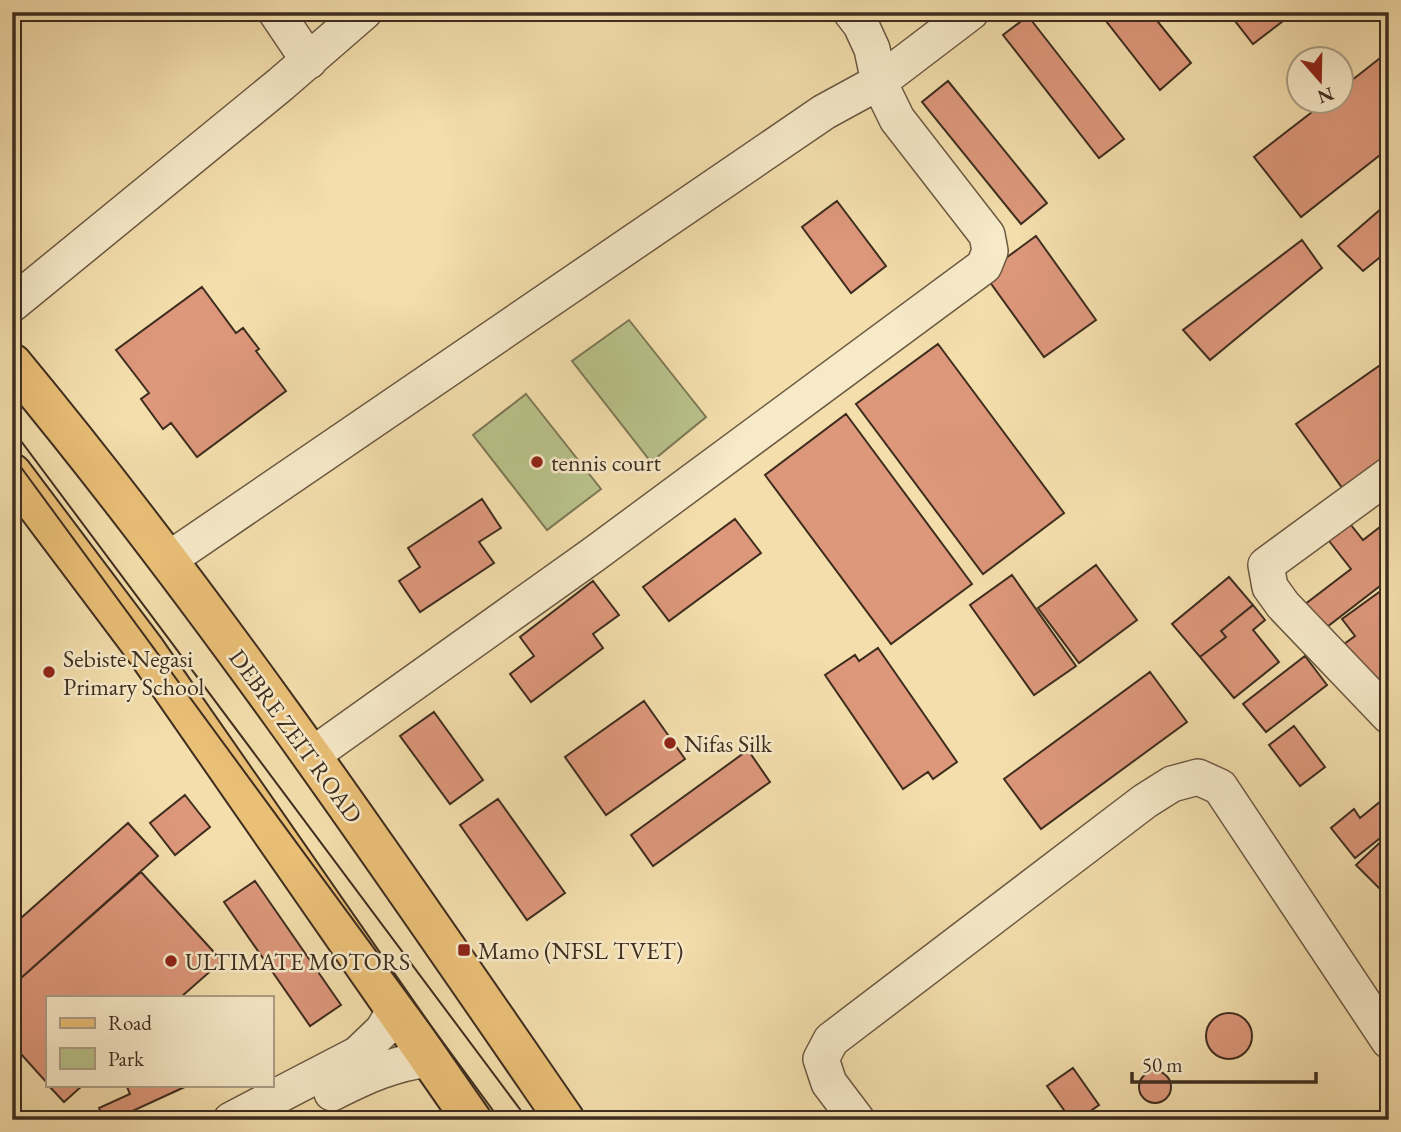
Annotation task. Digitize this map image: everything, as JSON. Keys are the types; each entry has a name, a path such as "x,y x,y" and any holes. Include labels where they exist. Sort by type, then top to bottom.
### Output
{"main road":[{"name":"DEBRE ZEIT ROAD","path":"12,363 168,560 311,756 565,1120"},
{"path":"12,473 146,651 472,1120"}],"street":[{"path":"276,12 309,61"},
{"path":"12,304 309,61 364,12"},
{"path":"311,756 582,563 984,266 990,251 986,235 897,119 879,82 872,49 851,12"},
{"path":"168,560 824,112 879,82 971,12"},
{"path":"1386,710 1283,605 1270,587 1266,565 1389,475"},
{"path":"857,1120 829,1083 821,1059 831,1040 1145,801 1172,783 1198,777 1220,788 1389,1041"},
{"path":"231,1120 358,1055 383,1030 394,1011"},
{"path":"275,1120 377,1071 408,1061 429,1059"}],"green space":[{"path":"629,320 706,417 651,462 572,361"},
{"name":"tennis court","path":"526,394 601,489 547,530 473,435"}],"building":[{"path":"1099,12 1150,12 1191,63 1160,90"},
{"path":"1228,12 1276,12 1283,21 1253,44"},
{"path":"1028,16 1124,139 1099,158 1003,35"},
{"path":"1389,51 1389,148 1301,217 1254,157 1307,116 1356,116 1356,77"},
{"path":"948,81 1047,203 1021,224 922,102"},
{"path":"837,201 886,266 851,293 802,227"},
{"path":"1389,202 1389,250 1363,271 1338,246"},
{"path":"1036,236 1096,320 1044,357 984,274"},
{"path":"1302,240 1322,268 1210,360 1183,330"},
{"path":"202,287 236,333 243,328 259,349 256,351 286,391 197,457 171,423 163,429 141,399 149,393 116,350"},
{"path":"938,344 1064,513 983,574 856,404"},
{"path":"1389,359 1389,456 1343,489 1296,424"},
{"path":"846,414 972,584 891,644 765,475"},
{"path":"482,499 501,528 479,542 494,563 420,612 399,581 420,567 408,548"},
{"path":"735,519 761,553 669,621 643,587"},
{"path":"1347,520 1363,540 1389,520 1389,579 1323,630 1304,605 1351,569 1326,537"},
{"path":"1096,565 1137,620 1079,663 1038,608"},
{"path":"1012,575 1076,666 1034,695 970,605"},
{"path":"1229,577 1253,605 1221,631 1226,637 1200,657 1172,624"},
{"path":"593,581 619,615 593,634 603,648 531,702 510,674 534,656 520,637"},
{"path":"1389,585 1389,676 1372,689 1340,647 1355,636 1342,619"},
{"path":"1253,605 1265,620 1253,630 1279,662 1234,698 1200,657 1226,637 1221,631"},
{"path":"878,648 957,762 933,779 928,772 903,789 825,675 855,655 859,661"},
{"path":"1305,656 1327,685 1266,732 1243,704"},
{"path":"1150,672 1187,722 1041,829 1004,779"},
{"path":"644,701 685,759 606,815 565,757"},
{"path":"434,712 483,780 450,804 400,736"},
{"path":"1294,726 1325,767 1300,786 1269,745"},
{"path":"748,750 770,782 653,866 631,835"},
{"path":"185,795 210,827 175,855 150,823"},
{"path":"498,799 565,893 527,920 460,825"},
{"path":"1381,801 1389,811 1389,831 1355,858 1331,828 1354,809 1360,818"},
{"path":"128,823 158,856 12,986 12,926"},
{"path":"1389,834 1389,891 1385,894 1356,865"},
{"path":"141,872 222,961 182,996 46,996 46,1082 12,1044 12,986"},
{"path":"255,881 341,1005 310,1026 224,902"},
{"path":"1229,1013 1246,1019 1252,1036 1246,1053 1229,1059 1212,1053 1206,1036 1212,1019"},
{"path":"1073,1068 1099,1105 1078,1120 1071,1120 1047,1086"},
{"path":"1155,1071 1166,1076 1171,1087 1166,1098 1155,1103 1144,1098 1139,1087 1144,1076"},
{"path":"49,1086 82,1086 64,1102"},
{"path":"187,1086 113,1120 105,1120 99,1108 130,1094 127,1087"}],"tram line":[{"path":"12,429 528,1120"},
{"path":"12,455 500,1120"}],"place":[{"name":"tennis court","path":"537,462"},
{"name":"Sebiste Negasi Primary School","path":"49,672"},
{"name":"Nifas Silk","path":"670,743"},
{"name":"Mamo (NFSL TVET)","path":"464,950"},
{"name":"ULTIMATE MOTORS","path":"171,961"}]}
